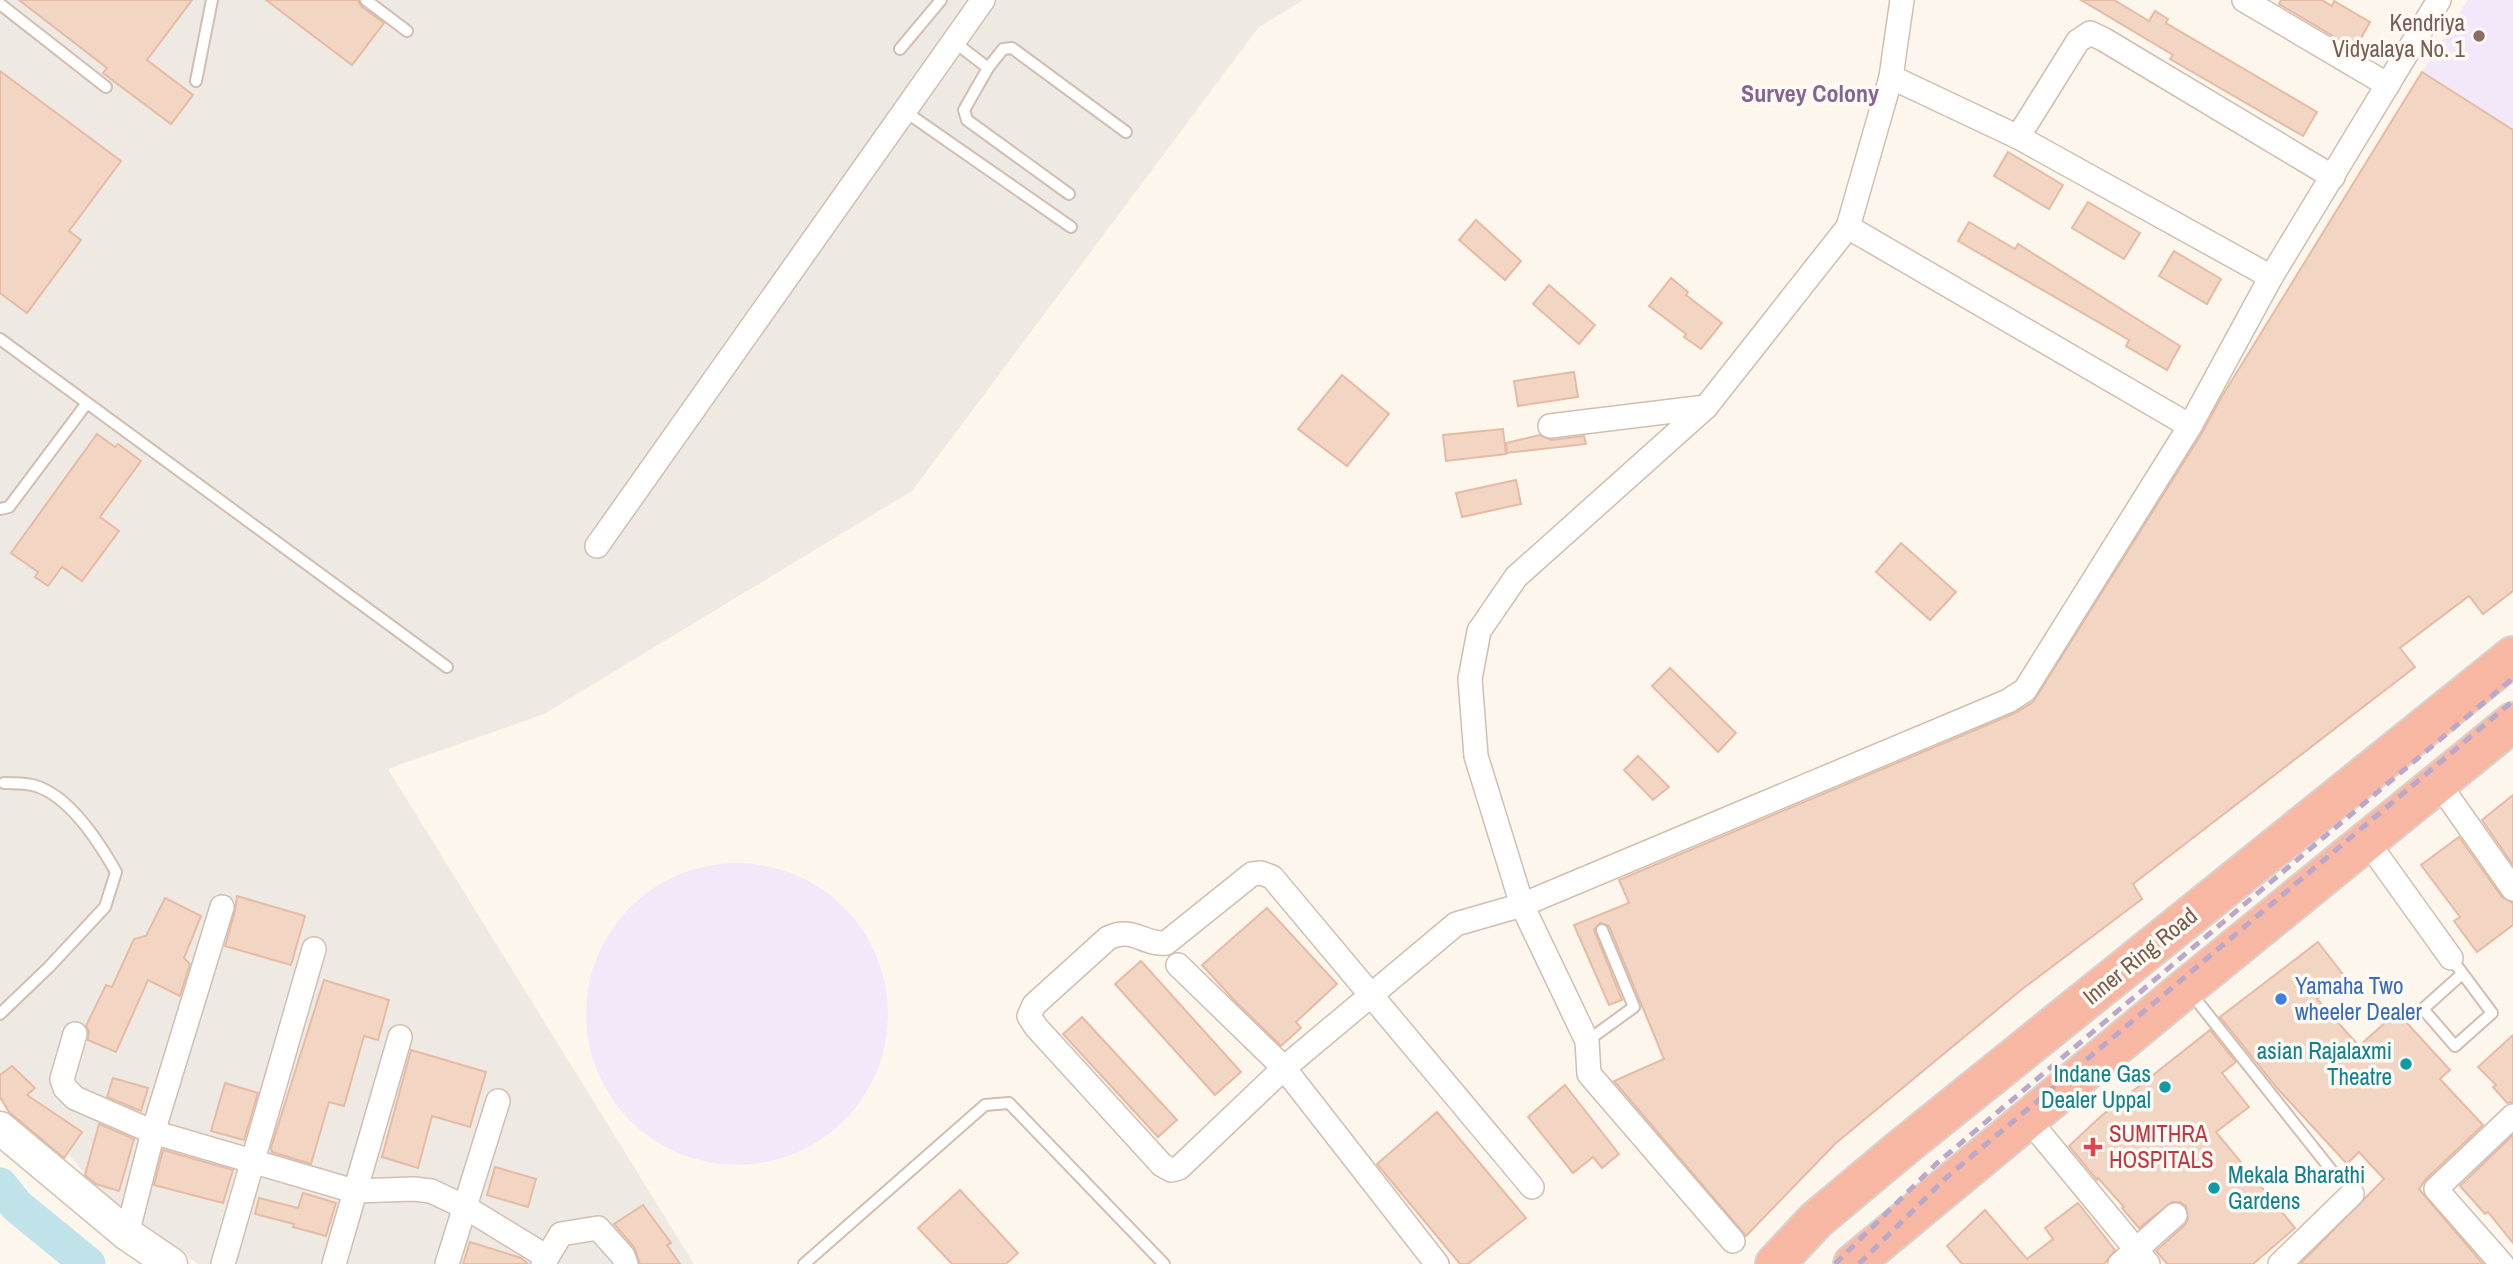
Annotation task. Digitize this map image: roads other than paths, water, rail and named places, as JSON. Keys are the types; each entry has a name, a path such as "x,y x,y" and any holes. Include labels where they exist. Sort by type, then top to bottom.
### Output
{"highway":[{"name":"Inner Ring Road","path":"1775,1264 1826,1211 2513,656"},
{"path":"1854,1263 2513,722"},
{"path":"2360,779 2379,830"},
{"path":"2314,817 2328,817 2344,823 2351,834 2349,844 2321,867 2320,880"}],"street":[{"path":"597,545 902,110 983,0"},
{"path":"1733,1241 1589,1074 1587,1041 1522,905 1476,756 1469,679 1479,631 1516,577 1706,407 1848,227 1891,77 1902,0"},
{"path":"2244,0 2388,85"},
{"path":"1532,1187 1371,994 1272,877 1261,873 1252,874 1166,943 1159,944 1129,933 1108,938 1034,1005 1029,1016 1153,1155 1171,1170 1179,1168 1284,1069 1371,994 1456,924 1522,905 2008,701 2025,690 2190,426 2271,277 2388,85 2435,1"},
{"path":"2018,136 2078,41 2090,33 2104,38 2333,177"},
{"path":"1891,77 2018,136 2271,277"},
{"path":"1848,227 2190,426"},
{"path":"1550,426 1706,407"},
{"path":"2439,784 2513,889"},
{"path":"2379,830 2456,966"},
{"path":"127,1234 153,1132 222,907"},
{"path":"223,1264 314,949"},
{"path":"1178,965 1284,1069 1437,1264"},
{"path":"75,1034 62,1079 65,1088 75,1098 153,1132 354,1191 431,1191 466,1207 545,1260 561,1234 598,1228 623,1256 626,1264"},
{"path":"334,1264 400,1037"},
{"path":"447,1264 498,1101"},
{"path":"2502,1264 2437,1189 2513,1116"},
{"path":"2028,1119 2135,1259 2175,1215"},
{"path":"7,1137 163,1262"},
{"path":"2280,1264 2352,1194"}],"lane":[{"path":"196,81 212,0"},
{"path":"366,0 407,31"},
{"path":"900,50 941,0"},
{"path":"3,3 106,87"},
{"path":"953,41 988,68"},
{"path":"1069,194 967,120 964,110 988,68 1003,49 1012,48 1126,132"},
{"path":"902,110 1071,227"},
{"path":"0,339 447,667"},
{"path":"0,509 9,507 87,403"},
{"path":"0,1014 50,967 105,907 116,872 97,838 57,797 33,785 4,782"},
{"path":"1587,1041 1634,1007 1602,930"},
{"path":"2456,966 2492,1013 2455,1046 2423,1009 2456,966"},
{"path":"2186,988 2336,1176"},
{"path":"804,1264 985,1105 1009,1103 1164,1264"}],"waterway":[{"path":"0,1185 17,1206 88,1264"}],"railway":[{"path":"1835,1264 1936,1164 2513,678"},
{"path":"1859,1264 1947,1177 2513,701"}],"place":[{"name":"Kendriya Vidyalaya No. 1","path":"2479,36"},
{"name":"Yamaha Two wheeler Dealer","path":"2281,999"},
{"name":"asian Rajalaxmi Theatre","path":"2406,1064"},
{"name":"Indane Gas Dealer Uppal","path":"2165,1087"},
{"name":"SUMITHRA HOSPITALS","path":"2093,1147"},
{"name":"Mekala Bharathi Gardens","path":"2214,1188"}],"district":[{"name":"Survey Colony","path":"1810,94"}]}
